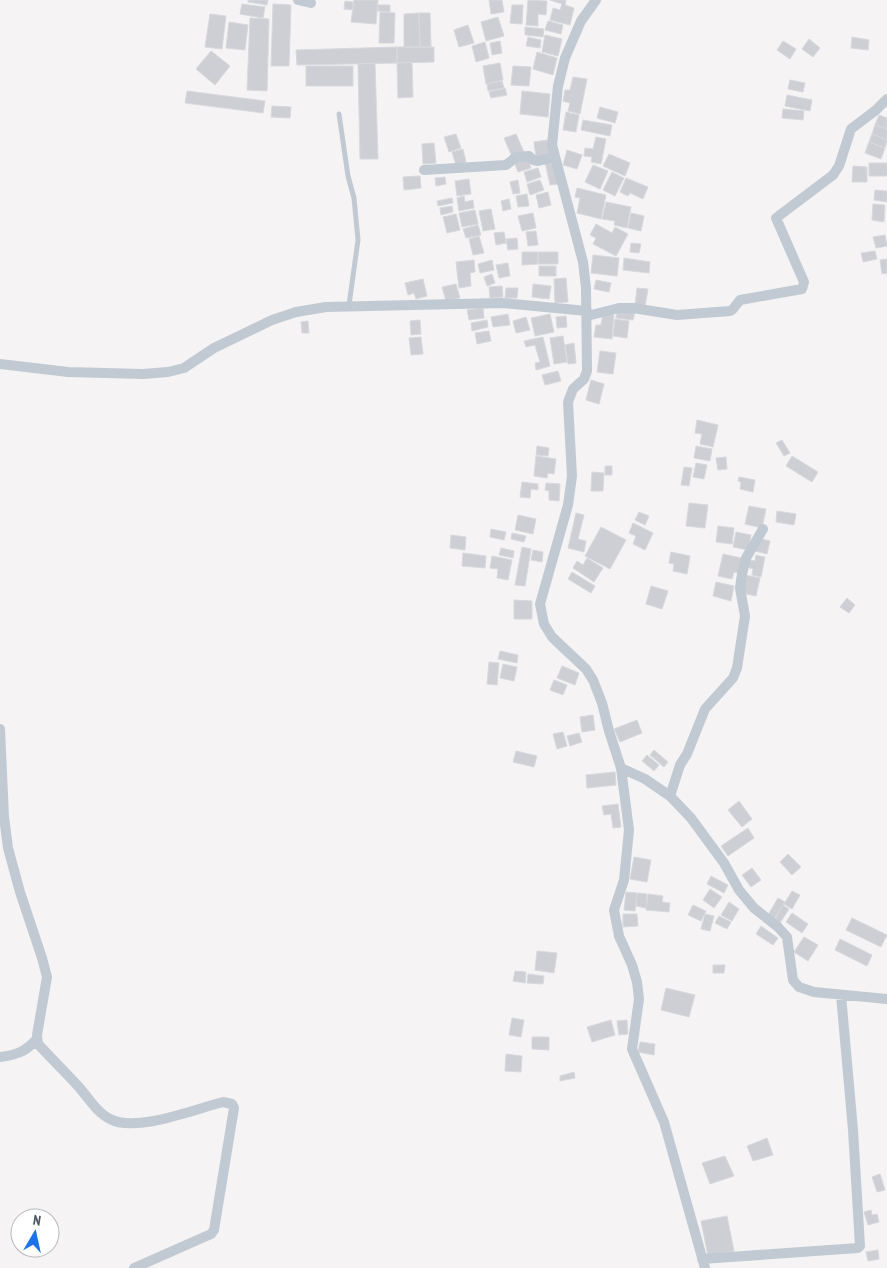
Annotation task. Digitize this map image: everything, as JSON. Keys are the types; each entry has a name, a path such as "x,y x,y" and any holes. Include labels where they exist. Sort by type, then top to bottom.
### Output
{"street":[{"path":"298,0 311,3"},
{"path":"596,0 581,21 565,58 561,74 552,145 580,245 586,288 586,374 568,402 572,476 568,505 540,604 544,624 552,637 586,669 593,680 602,702 621,768 629,830 624,880 614,910 619,936 632,965 637,982 639,999 632,1049 664,1122 704,1264 858,1248 860,1246 841,995"},
{"path":"0,364 68,372 143,374 168,372 184,368 214,348 272,320 304,311 349,305 502,303 586,314 619,308 634,308 678,315 731,311 740,300 803,288 804,282 776,218 831,178 839,166 852,129 887,99"},
{"path":"424,170 506,165 511,163 516,157 526,156 537,161 556,157"},
{"path":"670,796 680,765 687,754 705,709 733,678 737,668 745,616 740,588 742,574 746,558 763,529"},
{"path":"0,729 4,817 8,848 47,977 36,1040 23,1052 0,1057"},
{"path":"621,768 670,796 691,818 724,864 739,890 754,908 784,932 788,942 795,984 814,992 887,999"},
{"path":"36,1040 98,1110 109,1119 117,1122 138,1123 166,1118 223,1102 233,1106 234,1110 214,1230 211,1234 134,1268"}],"lane":[{"path":"339,114 348,176 354,198 358,240 349,305"}],"building":[{"path":"248,0 268,0 267,5 248,2"},
{"path":"354,0 378,0 376,24 351,22"},
{"path":"489,0 502,0 504,12 491,14"},
{"path":"528,0 547,1 546,15 538,14 538,26 526,25"},
{"path":"550,0 566,0 565,5 574,8 570,25 550,20 553,8 560,10 562,4"},
{"path":"345,1 353,2 353,10 344,9"},
{"path":"242,4 265,7 263,18 240,14"},
{"path":"273,4 291,5 289,66 271,66"},
{"path":"378,5 390,5 390,12 378,11"},
{"path":"512,5 523,5 522,24 510,23"},
{"path":"380,12 395,13 394,43 379,43"},
{"path":"419,13 420,47 404,47 404,14"},
{"path":"419,13 430,13 431,47 420,47"},
{"path":"210,14 226,16 222,49 205,47"},
{"path":"498,17 504,36 486,41 481,22"},
{"path":"250,18 269,19 267,91 247,90"},
{"path":"548,21 563,25 561,34 545,30"},
{"path":"229,22 248,25 245,50 226,48"},
{"path":"468,25 474,43 459,47 454,30"},
{"path":"525,27 544,29 543,37 525,35"},
{"path":"545,35 562,39 558,56 542,52"},
{"path":"528,37 541,40 540,48 526,46"},
{"path":"852,37 869,40 868,50 851,48"},
{"path":"809,39 820,48 813,57 802,49"},
{"path":"500,41 502,53 492,55 490,43"},
{"path":"783,41 796,49 790,59 777,50"},
{"path":"485,42 489,58 476,62 472,46"},
{"path":"397,47 397,63 297,65 296,50"},
{"path":"397,47 434,47 434,62 397,63"},
{"path":"211,51 230,66 215,85 196,69"},
{"path":"537,52 557,58 553,75 533,69"},
{"path":"412,62 413,97 398,98 397,63"},
{"path":"375,63 378,159 360,159 358,64"},
{"path":"500,63 503,80 486,84 483,66"},
{"path":"306,66 353,66 353,86 306,86"},
{"path":"513,66 531,67 529,86 511,85"},
{"path":"573,77 587,79 580,114 568,111 570,103 563,101 565,90 570,90"},
{"path":"790,80 805,83 803,92 788,89"},
{"path":"502,81 504,88 488,91 487,84"},
{"path":"505,88 507,95 491,98 489,92"},
{"path":"187,91 265,101 263,113 185,103"},
{"path":"522,91 550,94 548,117 520,114"},
{"path":"787,95 812,100 810,111 785,106"},
{"path":"272,106 291,107 290,118 271,117"},
{"path":"600,107 618,112 615,123 597,118"},
{"path":"783,109 804,111 803,120 782,118"},
{"path":"566,112 579,115 576,132 563,130"},
{"path":"879,115 887,118 887,129 875,125"},
{"path":"583,120 612,125 610,136 581,130"},
{"path":"875,125 887,129 887,140 872,134"},
{"path":"456,134 461,148 449,152 444,137"},
{"path":"516,134 524,152 512,157 504,138"},
{"path":"872,134 887,140 885,148 869,142"},
{"path":"596,137 606,139 601,164 591,162 592,157 584,156 585,148 593,149"},
{"path":"548,140 550,155 536,157 534,142"},
{"path":"869,142 885,148 881,159 865,153"},
{"path":"434,143 436,163 423,164 422,144"},
{"path":"463,149 466,162 456,165 452,152"},
{"path":"567,150 582,155 577,169 563,165"},
{"path":"609,154 630,163 625,176 603,166"},
{"path":"527,157 531,168 518,172 514,162"},
{"path":"553,160 558,184 550,185 545,162"},
{"path":"869,163 887,163 887,176 869,176"},
{"path":"593,165 608,171 600,189 585,182"},
{"path":"853,166 867,167 867,182 852,182"},
{"path":"538,168 541,177 527,182 524,172"},
{"path":"612,172 624,178 615,196 603,190"},
{"path":"420,176 421,188 404,190 403,177"},
{"path":"445,177 446,184 436,186 435,178"},
{"path":"626,178 648,187 643,199 630,193 628,196 620,192"},
{"path":"469,179 471,194 457,196 455,181"},
{"path":"518,180 520,193 513,194 510,182"},
{"path":"540,180 544,190 530,195 527,184"},
{"path":"577,188 606,195 601,219 577,213 580,198 575,197"},
{"path":"875,190 887,191 887,202 874,200"},
{"path":"548,192 551,205 539,208 536,195"},
{"path":"527,194 529,206 518,207 516,196"},
{"path":"464,196 465,202 473,200 474,208 459,211 457,198"},
{"path":"452,198 453,203 438,206 437,201"},
{"path":"509,199 511,209 503,211 501,201"},
{"path":"606,202 631,207 627,228 614,225 615,221 602,219"},
{"path":"873,204 885,205 884,222 872,220"},
{"path":"452,206 453,212 441,215 440,208"},
{"path":"491,209 495,229 483,231 479,211"},
{"path":"475,210 478,224 462,227 459,213"},
{"path":"533,213 536,228 522,231 518,216"},
{"path":"631,213 644,216 641,231 628,228"},
{"path":"456,214 460,230 447,233 443,217"},
{"path":"596,224 612,233 615,227 628,234 616,256 593,244 596,238 590,235"},
{"path":"478,225 481,235 466,238 463,229"},
{"path":"536,231 538,245 528,246 526,232"},
{"path":"504,232 506,243 496,245 494,233"},
{"path":"885,235 887,246 876,248 873,237"},
{"path":"479,236 484,253 473,255 469,239"},
{"path":"517,238 518,249 508,250 506,239"},
{"path":"631,243 641,244 639,253 630,252"},
{"path":"875,251 877,259 863,262 861,253"},
{"path":"522,252 538,252 538,264 522,265"},
{"path":"538,252 558,252 558,264 538,264"},
{"path":"593,255 619,258 617,276 591,273"},
{"path":"624,258 650,262 649,273 623,270"},
{"path":"887,259 887,273 882,274 880,260"},
{"path":"474,260 475,272 470,273 471,286 459,288 456,262"},
{"path":"492,260 494,270 480,273 478,264"},
{"path":"508,263 510,276 499,278 496,265"},
{"path":"539,266 556,266 556,276 539,276"},
{"path":"492,274 495,283 487,286 484,277"},
{"path":"566,278 568,302 555,303 554,279"},
{"path":"423,279 427,296 416,299 414,293 408,295 405,283"},
{"path":"596,280 611,283 609,292 594,289"},
{"path":"456,284 460,298 446,301 442,287"},
{"path":"533,284 551,286 549,299 532,297"},
{"path":"502,286 503,297 490,298 489,287"},
{"path":"506,288 518,288 517,298 505,298"},
{"path":"637,288 648,289 645,306 635,305"},
{"path":"483,308 484,318 469,320 467,310"},
{"path":"617,309 635,312 633,320 616,318"},
{"path":"603,313 614,315 612,339 594,337 596,325 601,325"},
{"path":"508,314 510,325 493,327 491,317"},
{"path":"550,314 554,332 535,336 531,318"},
{"path":"566,316 567,327 557,328 556,317"},
{"path":"526,317 530,330 516,333 513,321"},
{"path":"615,319 629,321 627,338 613,336"},
{"path":"420,320 421,334 411,335 410,321"},
{"path":"487,320 488,327 472,331 471,323"},
{"path":"308,321 309,333 302,333 301,322"},
{"path":"489,331 491,341 477,344 475,333"},
{"path":"563,336 567,362 554,364 550,338"},
{"path":"421,337 423,354 411,355 409,338"},
{"path":"543,337 550,366 536,370 535,363 540,362 535,345 526,347 524,341"},
{"path":"574,343 576,363 568,364 565,345"},
{"path":"600,351 616,353 613,374 597,372"},
{"path":"558,371 561,381 545,385 542,375"},
{"path":"591,380 604,384 599,404 586,400"},
{"path":"697,420 718,425 713,447 700,444 702,434 695,433"},
{"path":"782,440 790,453 784,456 776,443"},
{"path":"537,446 549,448 548,456 536,455"},
{"path":"696,446 712,449 710,461 694,458"},
{"path":"536,456 556,459 554,474 548,473 547,478 534,476"},
{"path":"792,456 818,472 812,482 786,466"},
{"path":"726,457 727,469 718,470 716,458"},
{"path":"696,463 707,465 704,479 693,477"},
{"path":"605,466 612,466 612,475 605,475"},
{"path":"684,467 692,468 689,486 681,485"},
{"path":"592,472 604,473 603,491 591,491"},
{"path":"739,477 755,480 753,492 740,489 741,482 738,481"},
{"path":"522,482 538,484 538,490 531,489 530,498 520,497"},
{"path":"546,483 560,484 559,501 549,500 549,491 545,490"},
{"path":"689,503 708,505 705,528 686,526"},
{"path":"749,506 766,509 762,528 745,524"},
{"path":"777,511 796,514 794,525 776,522"},
{"path":"639,512 649,516 645,525 635,520"},
{"path":"576,513 584,515 578,539 586,541 584,552 568,548"},
{"path":"518,515 536,519 533,534 515,530"},
{"path":"633,523 653,533 645,550 633,544 636,536 629,533"},
{"path":"718,526 734,528 732,544 716,542"},
{"path":"601,527 626,540 610,569 585,556"},
{"path":"491,529 506,532 504,540 490,537"},
{"path":"736,532 751,535 748,550 733,547"},
{"path":"512,533 526,536 524,542 511,539"},
{"path":"451,535 466,537 465,550 450,548"},
{"path":"758,538 770,541 767,554 755,551"},
{"path":"522,547 531,549 525,586 515,585"},
{"path":"501,548 514,551 513,558 499,555"},
{"path":"533,550 543,552 542,562 531,560"},
{"path":"671,552 690,556 687,574 673,571 674,564 669,563"},
{"path":"463,553 486,556 485,568 462,566"},
{"path":"723,554 741,558 738,573 734,572 732,579 718,576"},
{"path":"756,555 765,557 761,577 752,575 753,569 747,567 749,560 755,561"},
{"path":"492,556 512,560 508,580 497,578 498,569 490,568"},
{"path":"587,558 603,568 594,582 573,568 577,561 583,565"},
{"path":"572,572 595,586 591,593 568,579"},
{"path":"745,575 760,578 756,596 742,593"},
{"path":"716,582 734,586 731,601 713,596"},
{"path":"651,586 668,591 662,609 646,604"},
{"path":"847,598 855,605 849,613 840,607"},
{"path":"514,600 532,601 532,619 514,619"},
{"path":"500,651 518,655 517,663 498,659"},
{"path":"489,662 499,663 497,685 487,684"},
{"path":"503,664 517,667 514,681 500,678"},
{"path":"562,666 579,673 575,685 557,678"},
{"path":"554,680 567,685 563,695 550,690"},
{"path":"593,715 595,730 582,732 580,717"},
{"path":"637,720 642,733 620,742 614,729"},
{"path":"563,732 567,746 557,749 553,734"},
{"path":"579,733 582,742 570,746 567,736"},
{"path":"654,750 668,762 664,767 650,755"},
{"path":"516,751 537,756 534,767 513,762"},
{"path":"647,755 659,765 654,771 642,761"},
{"path":"615,772 616,785 587,788 586,775"},
{"path":"739,801 752,819 742,827 728,810"},
{"path":"618,804 621,827 613,828 611,814 604,815 602,806"},
{"path":"748,828 754,838 728,856 721,846"},
{"path":"788,854 801,867 792,875 780,862"},
{"path":"634,857 651,860 647,882 630,879"},
{"path":"752,868 761,880 751,887 742,875"},
{"path":"711,876 728,885 724,893 707,884"},
{"path":"710,889 722,897 714,908 703,900"},
{"path":"792,891 800,895 792,909 784,904"},
{"path":"626,892 637,893 635,911 624,910"},
{"path":"637,893 647,894 646,908 636,906"},
{"path":"648,894 663,896 662,902 670,903 669,912 646,910"},
{"path":"778,898 785,902 774,919 768,915"},
{"path":"729,902 739,909 732,921 721,915"},
{"path":"693,905 706,911 701,921 688,915"},
{"path":"783,905 789,909 780,923 775,919"},
{"path":"792,913 808,924 802,933 786,922"},
{"path":"623,914 637,914 638,926 623,927"},
{"path":"705,914 714,916 710,931 701,929"},
{"path":"719,916 731,922 727,929 715,923"},
{"path":"852,918 887,935 881,947 846,930"},
{"path":"761,926 778,938 773,945 756,934"},
{"path":"804,937 818,945 808,961 794,952"},
{"path":"840,939 872,955 867,966 835,950"},
{"path":"537,951 557,953 554,973 535,970"},
{"path":"713,965 725,965 724,973 713,973"},
{"path":"515,971 526,972 525,983 513,981"},
{"path":"528,974 544,976 543,984 527,983"},
{"path":"666,988 695,995 689,1017 661,1010"},
{"path":"512,1018 524,1020 521,1037 509,1035"},
{"path":"611,1020 615,1035 592,1042 587,1027"},
{"path":"627,1020 628,1034 619,1035 617,1021"},
{"path":"532,1037 549,1037 549,1050 532,1049"},
{"path":"640,1042 655,1044 654,1055 638,1052"},
{"path":"506,1054 522,1056 521,1072 505,1071"},
{"path":"574,1072 575,1078 560,1081 560,1076"},
{"path":"767,1138 773,1155 753,1161 747,1146"},
{"path":"725,1156 734,1176 710,1184 702,1163"},
{"path":"880,1174 885,1190 877,1192 872,1177"},
{"path":"871,1210 872,1215 877,1214 879,1222 868,1225 864,1212"},
{"path":"727,1216 734,1251 708,1256 701,1221"},
{"path":"878,1250 879,1259 868,1261 866,1252"}]}
